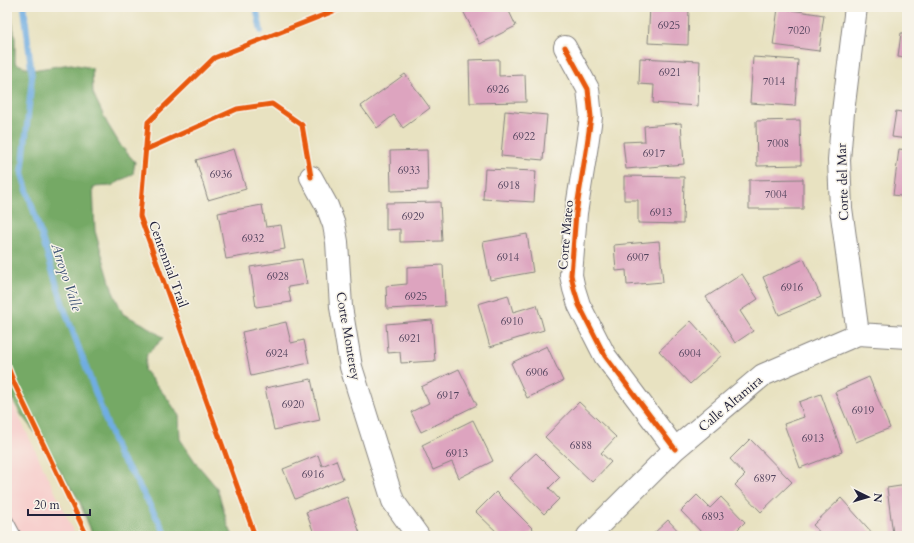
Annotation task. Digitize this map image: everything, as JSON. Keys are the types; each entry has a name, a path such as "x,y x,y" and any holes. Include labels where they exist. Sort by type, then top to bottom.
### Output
{"street":[{"name":"Corte del Mar","path":"856,7 843,112 839,160 841,208 858,334"},
{"name":"Corte Mateo","path":"566,47 588,89 591,117 576,213 571,275 574,289 579,305 605,356 675,449"},
{"name":"Corte Monterey","path":"311,177 326,206 334,226 337,242 341,307 351,367 393,501 418,536"},
{"name":"Calle Altamira","path":"588,536 675,449 763,375 858,334 907,337"}],"lane":[{"path":"7,521 15,536"}],"shaded area":[{"path":"7,391 76,536 7,536"}],"green space":[{"path":"11,14 15,37 15,63 32,70 71,64 92,68 93,93 107,123 121,146 135,162 133,174 111,186 93,187 95,231 113,292 123,314 143,324 164,338 147,354 144,370 168,399 179,416 180,439 196,463 217,488 228,525 233,536 93,536 79,500 37,435 22,416 7,390 7,193 13,177 13,148 7,128 7,15"}],"building":[{"path":"461,7 507,7 516,26 480,44"},
{"path":"650,7 689,7 688,45 648,43"},
{"path":"778,8 824,15 819,51 773,45"},
{"path":"901,33 907,33 907,58 898,57"},
{"path":"753,57 798,60 795,106 750,103"},
{"path":"640,58 700,61 698,106 653,103 654,85 639,84"},
{"path":"499,59 499,76 525,75 526,102 470,103 469,60"},
{"path":"405,74 430,108 403,128 394,115 377,128 361,106"},
{"path":"505,111 547,115 543,160 501,156"},
{"path":"896,111 907,113 907,139 892,137"},
{"path":"800,120 801,165 757,166 756,121"},
{"path":"681,123 684,164 626,169 623,142 645,141 644,126"},
{"path":"234,149 246,189 208,200 196,160"},
{"path":"899,149 907,150 907,197 893,195"},
{"path":"427,150 428,190 391,191 390,151"},
{"path":"485,169 536,171 534,202 483,199"},
{"path":"624,176 684,177 683,224 638,223 638,200 624,200"},
{"path":"803,179 803,209 749,209 749,180"},
{"path":"440,202 442,241 400,242 400,229 386,230 386,203"},
{"path":"262,205 266,227 281,225 285,249 226,259 218,213"},
{"path":"527,234 533,272 490,280 483,242"},
{"path":"659,241 663,282 627,285 626,270 616,271 614,245"},
{"path":"302,259 307,284 288,287 291,302 256,307 250,267"},
{"path":"804,259 821,297 779,315 763,277"},
{"path":"443,265 445,306 387,309 386,286 407,284 407,267"},
{"path":"742,274 758,299 740,311 753,331 735,343 706,297"},
{"path":"508,295 513,312 537,305 544,330 490,347 478,304"},
{"path":"432,320 435,361 401,363 400,352 388,353 386,324"},
{"path":"691,321 722,355 690,384 659,351"},
{"path":"286,322 291,343 304,340 309,363 251,376 242,332"},
{"path":"547,346 563,381 527,398 511,363"},
{"path":"459,369 477,405 421,432 411,412 429,403 421,387"},
{"path":"869,377 890,428 856,442 835,392"},
{"path":"311,379 320,420 274,430 265,388"},
{"path":"821,394 842,452 800,468 784,424 804,417 799,402"},
{"path":"579,402 616,437 601,453 611,462 592,482 545,437"},
{"path":"473,420 493,461 459,478 452,462 433,470 422,445"},
{"path":"750,439 792,482 761,512 735,485 745,475 730,459"},
{"path":"536,453 560,477 549,488 559,499 544,514 509,478"},
{"path":"318,455 322,466 336,460 343,479 295,499 283,469"},
{"path":"907,485 907,533 893,534 887,488"},
{"path":"496,492 534,530 528,536 501,536 476,512"},
{"path":"697,495 710,508 721,497 745,522 731,536 705,536 681,511"},
{"path":"347,497 361,536 315,536 306,512"},
{"path":"841,498 875,536 823,536 813,525"},
{"path":"668,520 683,536 651,536"}],"waterway":[{"name":"Arroyo Valle","path":"24,7 32,77 22,174 64,308 119,456 132,473 167,536"},
{"path":"256,7 261,31"}],"cycle path":[{"name":"Centennial Trail","path":"255,536 140,216 148,122 214,58 344,7"},
{"path":"565,47 588,89 591,117 576,213 571,275 574,289 579,305 605,356 675,449"},
{"path":"145,150 237,109 272,104 302,125 311,177"},
{"path":"7,365 14,383 87,536"}]}
